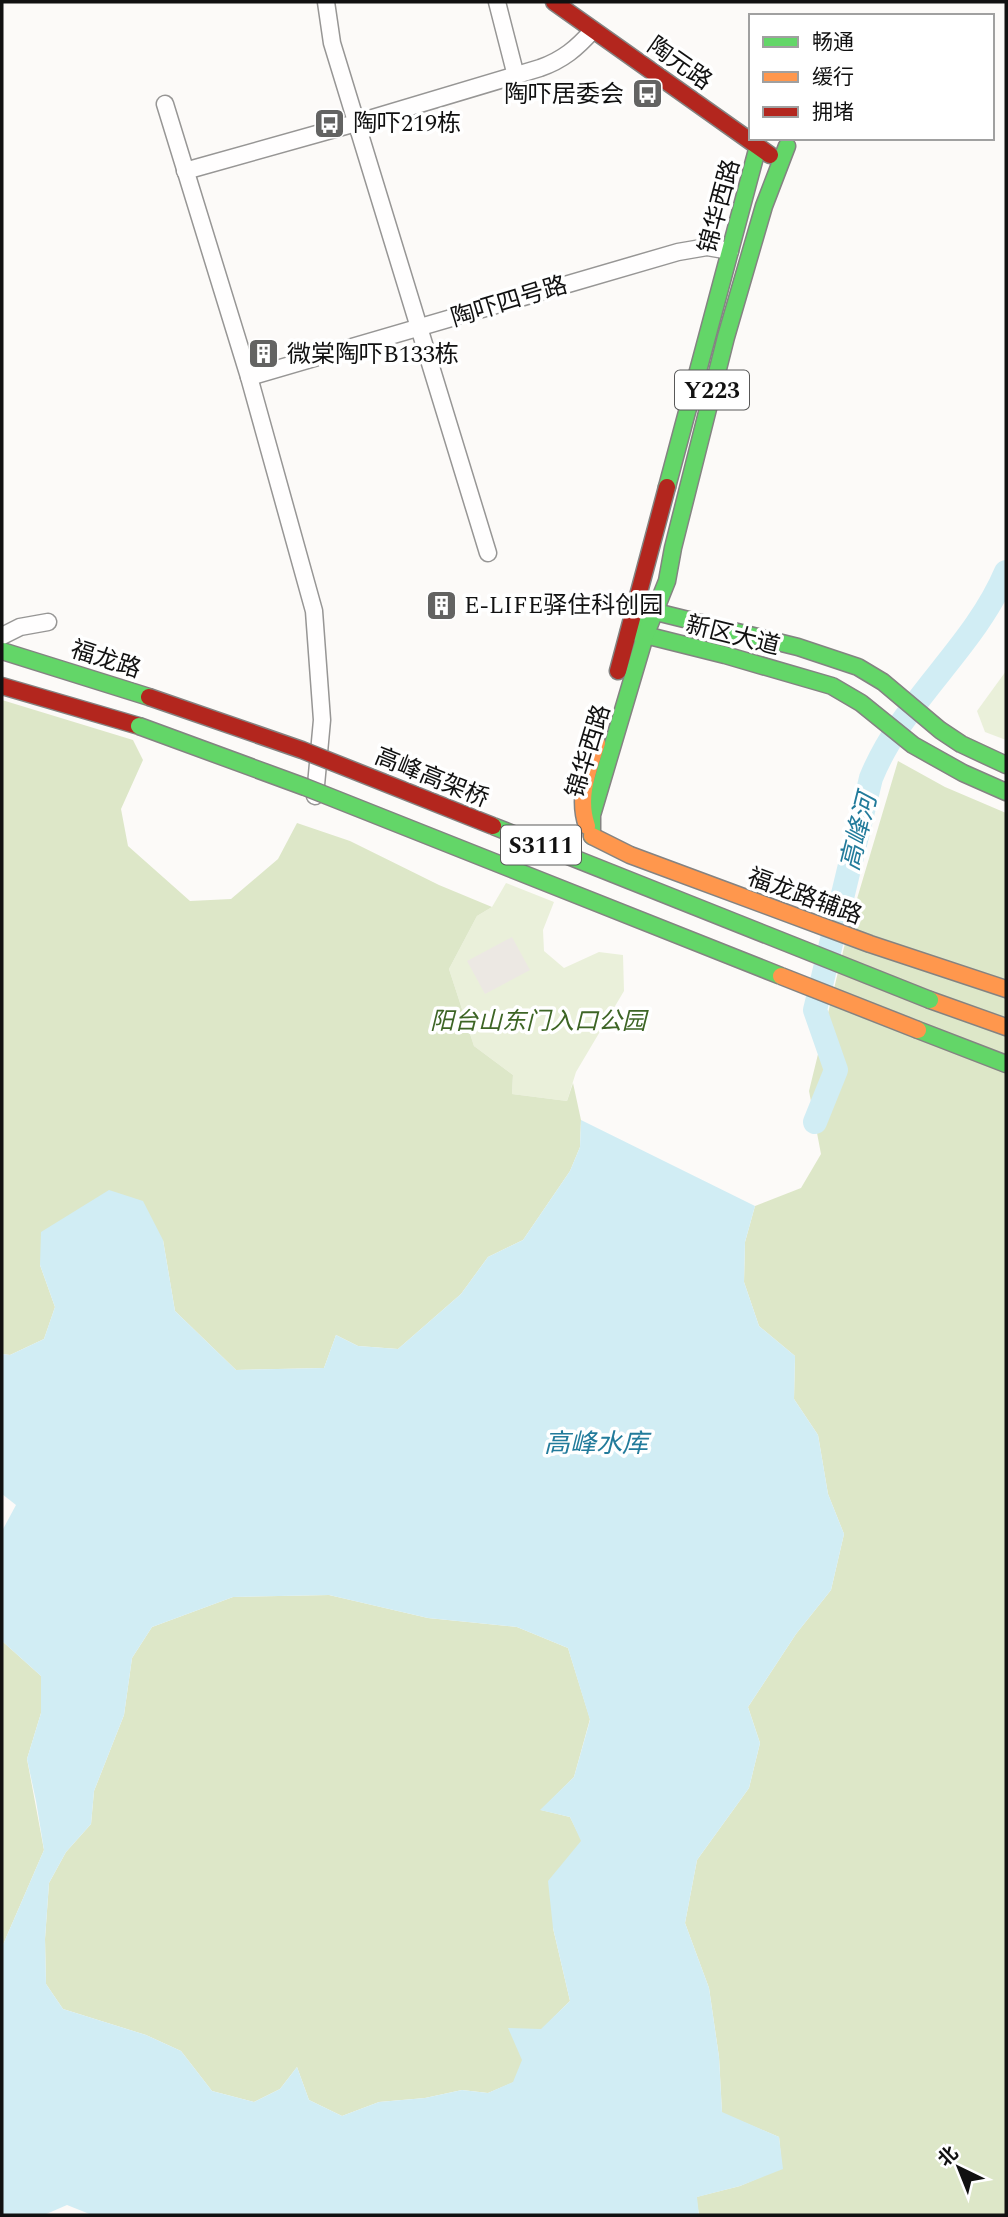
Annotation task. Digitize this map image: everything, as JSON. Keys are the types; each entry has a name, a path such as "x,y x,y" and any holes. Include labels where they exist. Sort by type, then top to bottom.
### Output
{"main road":[{"name":"陶元路","path":"554,2 749,140"},
{"name":"陶元路","path":"749,140 779,162"},
{"name":"锦华西路","path":"782,142 779,162 721,352 667,581 645,636 593,815 592,836 583,818 582,792 629,631 758,146 782,142"},
{"name":"新区大道","path":"629,631 656,612 840,660 875,677 929,722 961,744 1006,765"},
{"path":"725,655 732,630"},
{"name":"新区大道","path":"629,631 831,686 848,694 913,746 1006,792"},
{"name":"福龙路","path":"2,651 149,697"},
{"name":"S3111","path":"2,686 139,726 304,787 1006,1064"},
{"name":"高峰高架桥","path":"149,697 315,755 930,1000 1006,1027"},
{"name":"福龙路辅路","path":"592,836 630,856 870,944 1006,989"}],"street":[{"path":"326,2 332,43 488,553"},
{"path":"497,2 516,76"},
{"path":"185,171 516,76 562,59 578,47 593,30"},
{"path":"165,104 249,377 314,611 322,720 314,802"},
{"name":"陶吓四号路","path":"249,377 692,248 713,247 730,251"},
{"path":"2,636 20,628 48,622"}],"green space":[{"path":"1006,671 1006,740 985,732 977,711"},
{"path":"2,700 133,740 143,760 121,809 128,846 190,901 231,899 278,859 297,823 350,841 439,885 492,907 477,916 449,969 474,1046 513,1075 512,1094 567,1101 573,1083 581,1120 580,1147 570,1171 523,1240 488,1257 461,1294 398,1349 358,1346 336,1335 324,1368 236,1370 175,1311 163,1240 40,1265 55,1307 44,1339 10,1355 2,1354"},
{"path":"898,761 945,787 1006,813 1006,2215 699,2215 696,2197 740,2186 782,2168 779,2137 722,2113 719,2057 709,1988 685,1923 697,1860 749,1788 760,1743 748,1707 796,1634 831,1590 844,1534 828,1494 818,1435 794,1399 795,1356 759,1326 744,1282 745,1242 755,1206 801,1188 821,1154 809,1091 851,919"},
{"name":"阳台山东门入口公园","path":"506,883 554,902 543,930 544,951 564,968 599,952 623,955 624,991 576,1072 567,1101 512,1094 513,1075 474,1046 449,969 477,916 492,907"},
{"path":"329,1595 428,1618 517,1627 568,1648 590,1719 574,1777 541,1810 570,1817 582,1841 553,1928 570,2001 536,2038 514,2082 488,2093 462,2090 425,2098 379,2102 342,2116 309,2100 297,2067 280,2089 254,2102 212,2091 181,2051 146,2035 63,2009 46,1984 45,1939 49,1883 66,1852 91,1824 94,1791 124,1715 132,1658 152,1627 233,1597"},
{"path":"2,1641 41,1676 41,1713 27,1759 44,1850 2,1947"}],"shaded area":[{"path":"512,937 530,970 485,994 467,961"}],"water":[{"name":"高峰水库","path":"581,1120 755,1206 745,1242 744,1282 759,1326 795,1356 794,1399 818,1435 828,1494 844,1534 831,1590 796,1634 748,1707 760,1743 749,1788 697,1860 685,1923 709,1988 719,2057 722,2112 779,2137 783,2169 740,2186 697,2197 699,2215 92,2215 67,2205 44,2215 2,2215 2,1947 44,1850 27,1759 41,1713 41,1676 2,1641 2,1531 16,1505 2,1494 2,1354 10,1355 44,1339 55,1307 40,1265 41,1232 109,1190 143,1201 163,1240 175,1311 236,1370 324,1368 336,1335 358,1346 398,1349 461,1294 488,1257 523,1240 570,1171 580,1147","holes":["329,1595 428,1618 517,1627 568,1648 590,1720 574,1777 540,1810 570,1817 581,1841 548,1881 553,1928 570,2001 541,2029 508,2028 522,2060 513,2082 488,2093 462,2090 425,2098 379,2102 342,2116 309,2100 297,2067 280,2089 254,2102 212,2091 181,2051 146,2035 63,2009 46,1984 45,1939 49,1883 66,1852 91,1824 94,1791 124,1715 132,1658 152,1627 233,1597"]}],"waterway":[{"name":"高峰河","path":"815,1122 836,1070 815,1010 871,778 884,750 901,724 976,625 1006,572"}],"traffic: fast":[{"path":"667,487 758,146"},
{"path":"592,836 592,815 645,636 667,581 726,337 764,206 787,146"},
{"path":"644,621 656,612 798,647 858,667 883,682 940,730 961,744 1006,765"},
{"path":"629,631 832,686 861,703 913,745 963,773 1006,792"},
{"path":"2,651 149,697"},
{"path":"139,726 305,787 781,976"},
{"path":"493,826 930,1000"},
{"path":"918,1030 1006,1064"}],"traffic: slow":[{"path":"587,826 583,794 597,743"},
{"path":"592,836 630,855 870,944 1006,989"},
{"path":"781,976 918,1030"},
{"path":"930,1000 1006,1027"}],"traffic: jam":[{"path":"554,2 770,155"},
{"path":"618,671 667,487"},
{"path":"2,686 139,726"},
{"path":"149,697 302,750 493,826"}],"place":[{"name":"陶吓居委会","path":"647,94"},
{"name":"陶吓219栋","path":"330,123"},
{"name":"微棠陶吓B133栋","path":"264,354"},
{"name":"E-LIFE驿住科创园","path":"441,605"}]}
